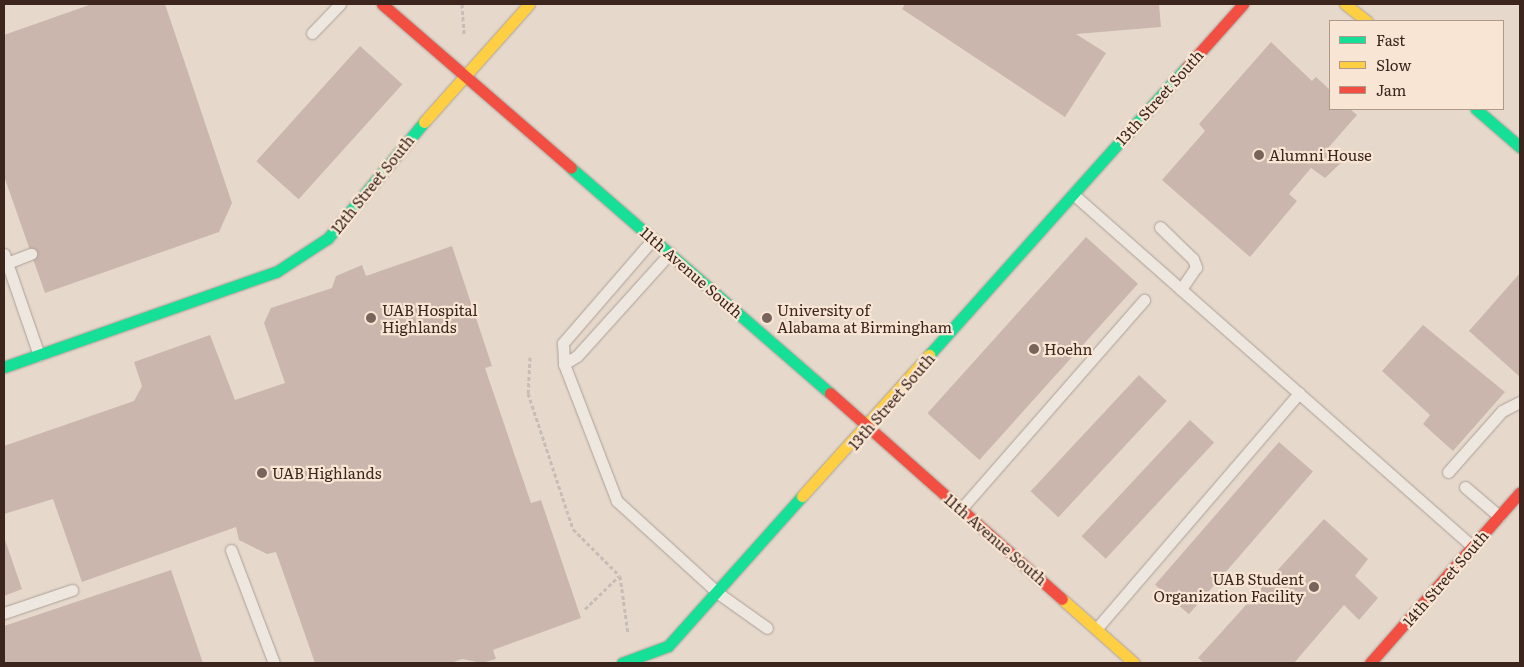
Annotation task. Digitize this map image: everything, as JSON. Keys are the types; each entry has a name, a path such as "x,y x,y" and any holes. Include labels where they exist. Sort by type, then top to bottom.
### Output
{"street":[{"name":"11th Avenue South","path":"382,4 462,76 654,239 869,426 1134,663"},
{"name":"12th Street South","path":"4,367 276,272 328,238 462,76 529,4"},
{"name":"13th Street South","path":"622,663 668,646 718,593 869,426 1243,4"},
{"path":"1345,4 1365,20"},
{"path":"1477,110 1520,148"},
{"name":"14th Street South","path":"1370,663 1520,492"}],"lane":[{"path":"312,34 340,4"},
{"path":"1073,194 1473,547"},
{"path":"1160,227 1193,259 1196,267 1181,289"},
{"path":"654,239 562,343 564,364 616,501 718,593 767,628"},
{"path":"31,254 5,259 38,355"},
{"path":"564,364 577,356 670,254"},
{"path":"962,509 1144,300"},
{"path":"1097,628 1299,394"},
{"path":"1448,472 1502,411 1520,402"},
{"path":"1465,487 1498,516"},
{"path":"231,550 274,663"},
{"path":"4,612 72,590"}],"path":[{"path":"462,4 465,38"},
{"path":"530,357 528,393 573,530 620,576 629,637"},
{"path":"585,609 620,576"}],"building":[{"path":"92,4 165,4 232,203 219,232 45,293 4,176 4,35"},
{"path":"905,4 1159,4 1161,27 1076,34 1106,53 1065,117 902,9"},
{"name":"Alumni House","path":"1271,42 1312,81 1316,77 1329,89 1329,110 1351,110 1357,115 1328,148 1342,162 1325,178 1311,168 1289,194 1297,201 1250,257 1162,180 1205,131 1199,124"},
{"path":"360,46 402,84 299,199 256,161"},
{"name":"Hoehn","path":"1086,237 1138,284 979,460 927,413"},
{"name":"UAB Highlands","path":"452,246 492,366 485,368 531,503 541,500 581,618 493,650 496,659 482,663 462,659 451,663 315,663 276,552 267,554 239,540 236,527 82,582 53,499 4,514 4,446 134,401 142,386 134,362 210,335 235,400 285,383 264,323 271,308 332,288 336,276 362,265 366,276"},
{"path":"1520,273 1520,377 1469,331"},
{"path":"1423,325 1505,392 1453,451 1423,424 1430,415 1382,371"},
{"path":"1139,375 1167,401 1058,517 1031,491"},
{"path":"1190,420 1214,443 1106,559 1082,536"},
{"path":"1279,442 1313,472 1189,614 1155,585"},
{"name":"UAB Student Organization Facility","path":"1324,519 1368,559 1355,576 1378,598 1359,620 1344,605 1294,663 1204,663 1198,658"},
{"path":"4,537 22,589 4,596"},
{"path":"171,570 203,663 4,663 4,626"}],"traffic: fast":[{"path":"929,355 1186,68"},
{"path":"1477,110 1520,147"},
{"path":"4,367 276,272 328,238 424,122"},
{"path":"571,168 830,393"},
{"path":"622,663 668,646 802,496"}],"traffic: slow":[{"path":"424,122 529,4"},
{"path":"1345,4 1366,20"},
{"path":"802,496 929,355"},
{"path":"1062,599 1134,663"}],"traffic: jam":[{"path":"382,4 571,168"},
{"path":"1186,68 1243,4"},
{"path":"830,393 1062,599"},
{"path":"1370,663 1520,492"}],"place":[{"name":"Alumni House","path":"1259,155"},
{"name":"UAB Hospital Highlands","path":"371,318"},
{"name":"University of Alabama at Birmingham","path":"767,318"},
{"name":"Hoehn","path":"1034,349"},
{"name":"UAB Highlands","path":"262,473"},
{"name":"UAB Student Organization Facility","path":"1314,587"}]}
